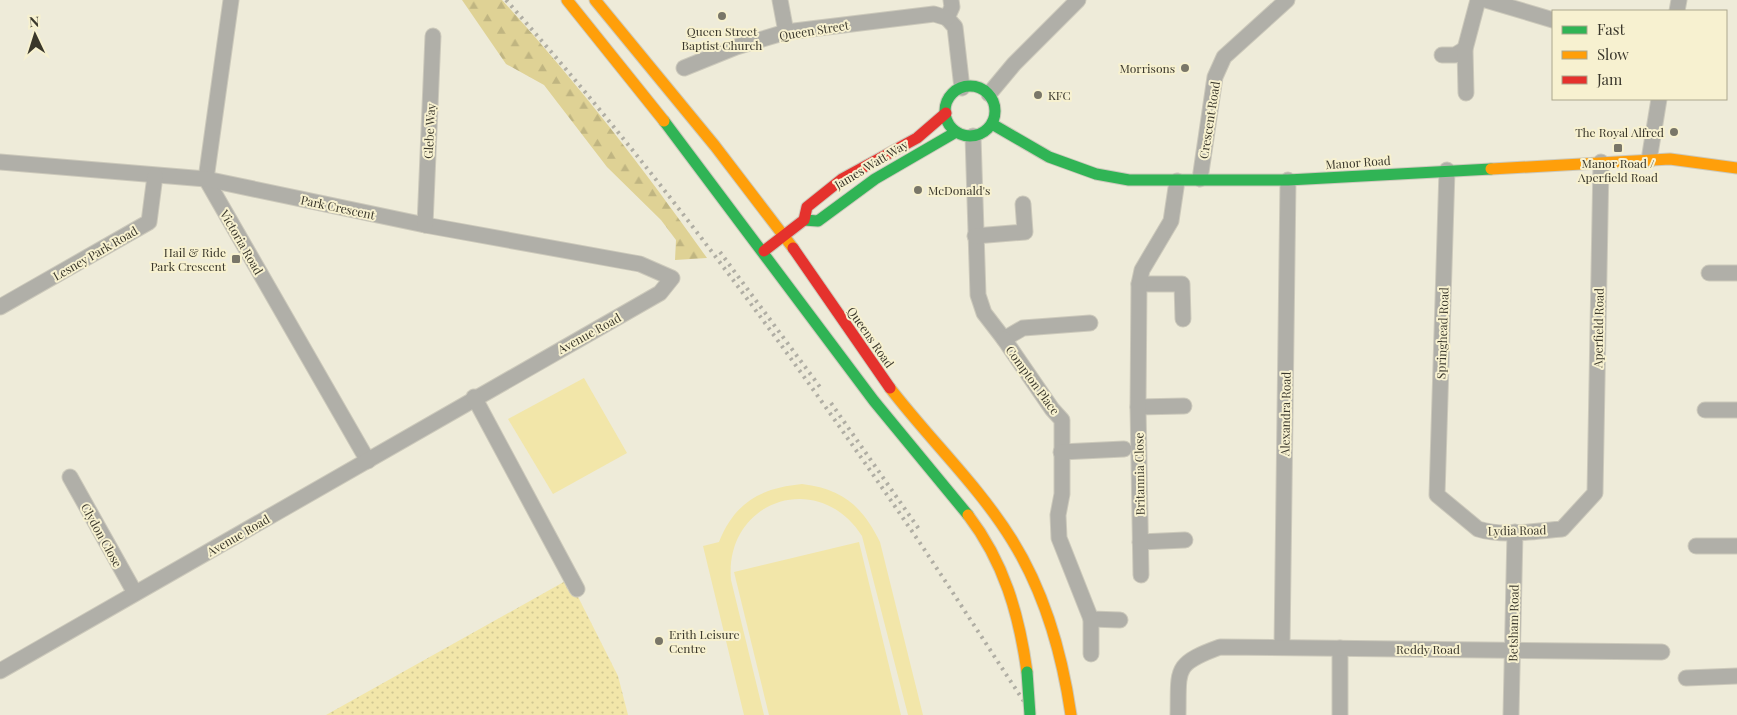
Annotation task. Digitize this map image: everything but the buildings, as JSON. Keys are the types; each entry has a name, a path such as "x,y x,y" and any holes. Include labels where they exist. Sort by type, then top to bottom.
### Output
{"main road":[{"path":"567,0 633,79 764,251 887,418 982,535 998,563 1013,599 1023,638 1030,715"},
{"name":"Queens Road","path":"595,0 785,236 883,378 998,519 1032,574 1051,623 1061,656 1071,715"},
{"path":"946,113 950,126 956,132 973,136 982,134 992,124 994,106 989,94 982,89 971,86 962,88"},
{"name":"James Watt Way","path":"764,251 804,220 807,207 842,179 917,138 946,113 949,99 962,88"},
{"name":"Manor Road","path":"992,124 1049,157 1096,174 1130,180 1288,180 1648,160 1684,160 1737,168"},
{"name":"James Watt Way","path":"804,220 818,221 875,179 956,132"}],"street":[{"path":"206,179 231,0"},
{"path":"780,0 786,32"},
{"path":"951,0 952,7 948,18 955,27 962,88"},
{"path":"989,94 1014,64 1078,0"},
{"name":"Crescent Road","path":"1200,179 1215,77 1224,57 1287,0"},
{"path":"1466,93 1465,49 1478,0"},
{"path":"1486,0 1552,20"},
{"name":"Queen Street","path":"684,68 736,47 786,32 934,14 948,18"},
{"name":"Glebe Way","path":"425,226 433,36"},
{"path":"1442,55 1455,55 1465,49"},
{"path":"1648,160 1658,100"},
{"name":"Compton Place","path":"973,136 978,295 984,313 1052,409 1062,420 1062,494 1058,515 1059,538 1091,619 1092,654"},
{"name":"Park Crescent","path":"0,162 206,179 425,226 640,264 672,278"},
{"name":"Aperfield Road","path":"1595,493 1601,162"},
{"name":"Springhead Road","path":"1437,495 1446,170"},
{"name":"Lesney Park Road","path":"0,307 149,222 155,176"},
{"name":"Victoria Road","path":"206,179 368,461"},
{"name":"Alexandra Road","path":"1282,647 1288,180"},
{"name":"Britannia Close","path":"1141,575 1138,407 1139,284 1142,270 1171,221 1177,181"},
{"path":"975,236 1025,232 1023,204"},
{"path":"1709,273 1737,273"},
{"name":"Avenue Road","path":"0,671 368,461 474,397 660,293 672,278"},
{"path":"1139,284 1182,284 1183,319"},
{"name":"Compton Place","path":"1004,339 1023,328 1090,323"},
{"path":"474,397 578,589"},
{"path":"1138,407 1184,406"},
{"path":"1705,410 1737,410"},
{"path":"1061,452 1124,449"},
{"name":"Clydon Close","path":"70,477 135,593"},
{"name":"Lydia Road","path":"1437,495 1478,529 1485,532 1516,532 1562,530 1595,493"},
{"name":"Betsham Road","path":"1511,715 1516,532"},
{"path":"1140,542 1185,540"},
{"path":"1696,546 1737,546"},
{"path":"1091,619 1120,620"},
{"name":"Reddy Road","path":"1178,715 1179,674 1183,665 1197,655 1220,647 1662,652"},
{"path":"1340,648 1340,715"},
{"path":"1686,678 1737,676"}],"shaded area":[{"path":"584,378 627,453 553,494 508,419"},
{"path":"802,484 829,490 850,501 866,518 880,542 923,715 908,715 862,536 844,515 822,503 800,499 778,502 758,513 742,530 733,552 731,580 764,715 744,715 703,546 719,542 725,528 733,517 751,499 774,489"},
{"path":"859,542 901,715 769,715 734,572"},
{"path":"569,579 618,676 628,715 326,715"}],"green space":[{"path":"462,0 502,0 608,126 707,258 675,260 676,240 661,220 607,167 544,85 506,64"}],"railway":[{"path":"506,0 562,64 670,197 773,333 920,543 1033,715"},
{"path":"720,252 820,387"},
{"path":"831,403 921,532"}],"traffic: fast":[{"path":"970,86 984,90 991,97 995,111 991,125 984,132 970,136 956,132 949,125 945,111 949,97 956,90 970,86"},
{"path":"664,121 874,401 968,515"},
{"path":"992,124 1049,157 1096,174 1129,180 1288,180 1491,169"},
{"path":"804,220 818,221 875,179 956,132"},
{"path":"1027,672 1030,715"}],"traffic: slow":[{"path":"567,0 664,121"},
{"path":"595,0 715,146 793,248"},
{"path":"1491,169 1670,159 1737,168"},
{"path":"890,388 984,500 1024,560 1043,602 1057,646 1071,715"},
{"path":"968,515 991,551 1008,589 1024,651 1027,672"}],"traffic: jam":[{"path":"764,251 804,220 807,207 842,179 917,138 946,113"},
{"path":"793,248 890,388"}],"place":[{"name":"Queen Street Baptist Church","path":"722,16"},
{"name":"Morrisons","path":"1185,68"},
{"name":"KFC","path":"1038,95"},
{"name":"The Royal Alfred","path":"1674,132"},
{"name":"Manor Road / Aperfield Road","path":"1618,148"},
{"name":"McDonald's","path":"918,190"},
{"name":"Hail & Ride Park Crescent","path":"236,259"},
{"name":"Erith Leisure Centre","path":"659,641"}]}
